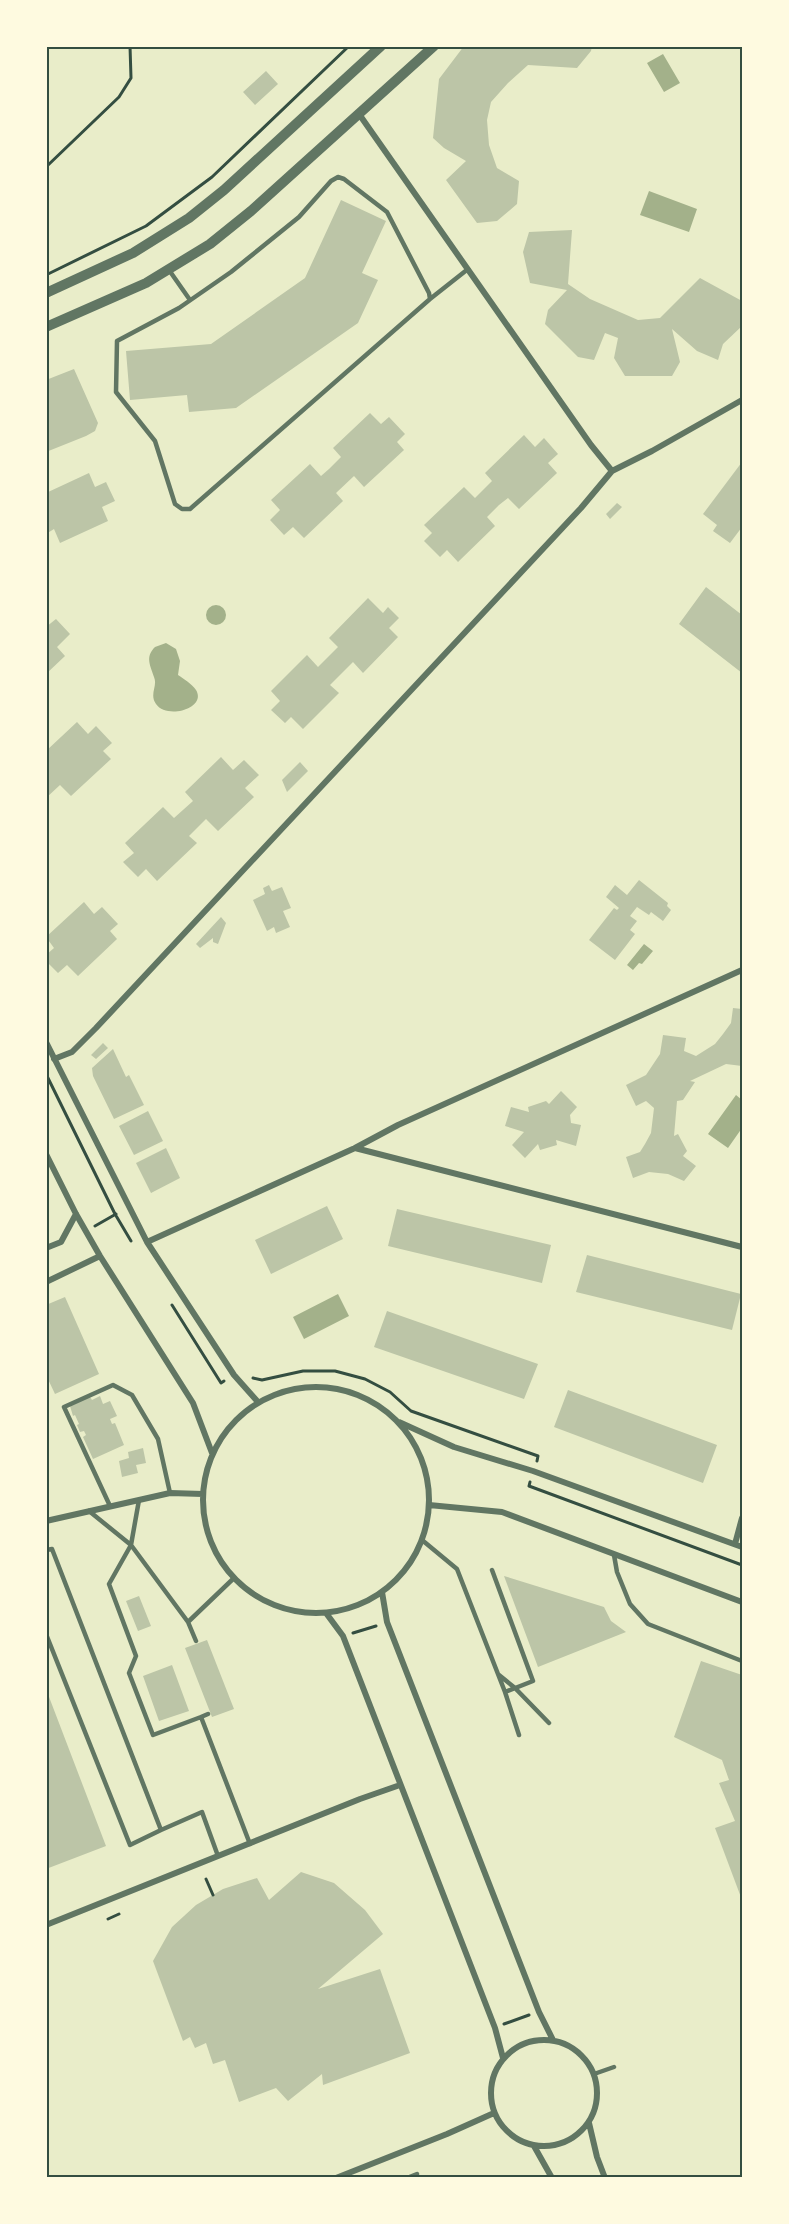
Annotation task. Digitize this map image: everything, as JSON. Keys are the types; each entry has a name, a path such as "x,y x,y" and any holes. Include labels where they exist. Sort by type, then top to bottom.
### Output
{"street":[{"path":"46,293 133,253 189,218 233,183 381,46"},
{"path":"46,327 146,283 210,244 251,211 434,46"},
{"path":"359,114 591,445 612,471"},
{"path":"54,1059 72,1052 96,1028 581,508 612,471 652,452 742,400"},
{"path":"147,1242 355,1148 398,1125 742,970"},
{"path":"46,1042 147,1242 234,1375 258,1402"},
{"path":"355,1148 742,1247"},
{"path":"46,1154 100,1256 193,1403 213,1453"},
{"path":"46,1248 61,1242 76,1214"},
{"path":"46,1282 100,1256"},
{"path":"317,1386 347,1390 376,1403 399,1422 417,1447 427,1475 429,1505 422,1540 406,1569 382,1592 346,1609 326,1613 301,1612 276,1606 253,1594 234,1578 216,1553 205,1525 203,1494 206,1473 213,1453 224,1433 239,1416 258,1402 286,1390 317,1386"},
{"path":"399,1422 454,1446 742,1547"},
{"path":"46,1521 170,1493 203,1494"},
{"path":"429,1505 502,1512 742,1602"},
{"path":"735,1544 742,1518"},
{"path":"382,1592 387,1622 539,2012 553,2040"},
{"path":"326,1613 343,1636 495,2028 502,2058"},
{"path":"46,1925 400,1785"},
{"path":"534,2040 553,2040 567,2044 578,2051 588,2062 594,2074 598,2099 589,2123 574,2138 555,2146 534,2146 517,2140 504,2128 494,2113 491,2085 502,2058 517,2046 534,2040"},
{"path":"336,2178 494,2113"},
{"path":"589,2123 597,2157 605,2178"},
{"path":"534,2146 552,2178"}],"lane":[{"path":"430,299 387,212 344,179 338,177 331,181 299,217 231,272 179,308 120,339 116,345 116,392 154,441 175,504 182,510 190,509 430,299 468,269"},
{"path":"46,212 46,218"},
{"path":"169,270 190,300"},
{"path":"110,1506 64,1407 113,1385 132,1395 158,1440 170,1493"},
{"path":"139,1500 130,1545 109,1584 136,1656 129,1673 153,1735 208,1714"},
{"path":"89,1511 130,1545 188,1622 196,1641"},
{"path":"422,1540 457,1569 505,1692 519,1735"},
{"path":"46,1550 52,1549 160,1830"},
{"path":"614,1555 617,1572 630,1604 648,1624 742,1661"},
{"path":"492,1570 533,1681 505,1692"},
{"path":"188,1622 234,1578"},
{"path":"46,1635 130,1845 202,1812 218,1856"},
{"path":"498,1674 549,1723"},
{"path":"201,1717 250,1844"},
{"path":"594,2074 614,2067"},
{"path":"407,2178 417,2174"}],"path":[{"path":"46,167 119,97 131,78 130,46"},
{"path":"46,275 146,226 212,177 349,46"},
{"path":"86,1231 128,1207"},
{"path":"343,1636 387,1622"},
{"path":"206,1879 213,1895"},
{"path":"108,1919 119,1914"},
{"path":"495,2028 539,2012"}],"shaded area":[{"path":"663,54 680,83 664,92 647,63"},
{"path":"649,191 697,209 689,232 640,215"},
{"path":"212,605 220,605 226,611 226,619 220,625 212,625 206,619 206,611"},
{"path":"166,643 176,649 180,661 178,675 196,690 198,696 191,707 184,710 161,709 154,700 155,680 149,658 155,647"},
{"path":"644,944 653,951 642,964 639,963 633,970 627,965"},
{"path":"736,1095 742,1100 742,1128 728,1148 708,1134"},
{"path":"338,1294 349,1316 304,1339 293,1317"}],"building":[{"path":"464,46 592,46 591,51 577,68 528,65 491,102 487,120 489,145 497,168 519,181 517,204 497,221 477,223 446,180 466,161 444,148 433,138 439,79"},
{"path":"266,71 278,84 255,105 243,92"},
{"path":"341,200 386,221 362,273 378,280 358,323 236,408 189,412 187,395 130,400 126,351 211,344 305,278"},
{"path":"572,230 568,284 590,299 638,320 660,318 700,278 742,301 742,326 723,344 718,360 697,351 672,329 680,362 672,376 625,376 614,358 618,338 605,333 594,360 578,357 545,324 548,310 567,290 530,283 523,252 529,232"},
{"path":"74,369 98,423 95,431 46,452 46,380"},
{"path":"370,413 381,424 389,417 405,434 397,442 404,450 364,487 354,476 336,493 343,501 304,538 293,527 284,535 270,520 280,510 271,500 310,464 321,476 329,469 341,457 333,448"},
{"path":"524,435 535,447 544,438 558,454 548,463 557,473 519,509 508,498 499,505 487,517 495,526 458,562 447,550 440,557 424,541 432,533 424,525 464,487 475,498 492,481 485,473"},
{"path":"742,462 742,527 730,543 713,531 717,525 703,514"},
{"path":"89,473 95,487 106,482 115,501 102,507 108,521 60,543 54,529 46,534 46,493"},
{"path":"617,503 622,507 610,519 606,514"},
{"path":"706,587 742,615 742,673 679,624"},
{"path":"368,598 383,613 388,607 399,618 389,628 398,637 363,673 353,662 330,685 339,693 303,729 291,717 285,723 271,710 280,701 271,691 307,655 318,667 338,647 329,638"},
{"path":"56,619 70,634 57,647 65,656 46,674 46,627"},
{"path":"77,722 88,734 96,726 112,743 103,751 111,759 71,796 60,785 46,798 46,767 48,766 46,751"},
{"path":"221,757 233,770 244,760 259,775 245,788 254,797 218,831 206,819 189,836 197,843 157,881 146,869 138,877 123,862 134,853 125,843 163,807 174,818 193,801 185,792"},
{"path":"300,762 308,771 287,792 282,780"},
{"path":"639,880 668,903 667,906 671,910 663,921 651,912 649,915 637,907 630,916 637,921 630,930 635,934 615,960 589,940 614,908 617,910 619,908 606,897 615,885 627,895"},
{"path":"269,885 272,891 282,887 291,908 283,911 290,927 276,933 274,927 267,931 253,900 265,894 263,888"},
{"path":"84,902 94,914 102,907 118,924 110,931 117,939 78,976 67,965 58,973 46,961 46,955 54,948 46,937"},
{"path":"221,917 226,923 218,944 213,942 213,938 200,948 196,944"},
{"path":"733,1008 742,1009 742,1066 726,1064 690,1081 695,1082 683,1100 677,1101 674,1136 678,1134 687,1151 683,1156 696,1166 684,1181 668,1174 649,1172 633,1178 626,1157 640,1152 645,1144 651,1133 654,1108 646,1101 636,1106 626,1085 646,1075 660,1054 663,1035 686,1038 684,1051 696,1056 715,1044 723,1034 731,1023"},
{"path":"103,1043 108,1048 96,1059 91,1055"},
{"path":"113,1049 126,1077 129,1075 144,1105 114,1119 93,1076 92,1068"},
{"path":"561,1091 577,1107 570,1115 571,1123 581,1125 576,1146 556,1140 557,1145 540,1150 538,1144 525,1158 512,1145 524,1132 505,1126 511,1107 529,1112 528,1107 546,1101 549,1104"},
{"path":"148,1111 163,1141 134,1155 119,1126"},
{"path":"166,1148 180,1178 151,1193 136,1163"},
{"path":"327,1206 343,1239 271,1274 255,1240"},
{"path":"397,1209 551,1245 542,1283 388,1246"},
{"path":"587,1255 741,1294 732,1330 576,1292"},
{"path":"65,1297 99,1374 55,1394 46,1375 46,1305"},
{"path":"387,1311 538,1364 524,1399 374,1347"},
{"path":"568,1390 717,1445 703,1483 554,1427"},
{"path":"100,1396 103,1404 110,1401 117,1416 110,1419 112,1424 115,1423 124,1445 93,1459 83,1437 86,1435 84,1431 80,1432 77,1425 79,1424 70,1406 90,1397 92,1400"},
{"path":"143,1448 146,1463 136,1465 138,1473 122,1477 119,1461 129,1458 128,1452"},
{"path":"504,1576 604,1607 611,1621 626,1632 538,1667"},
{"path":"139,1596 151,1626 138,1631 126,1601"},
{"path":"207,1640 234,1709 212,1717 185,1648"},
{"path":"701,1661 742,1675 742,1900 715,1828 735,1821 719,1783 729,1780 722,1760 674,1737"},
{"path":"172,1665 189,1711 159,1721 143,1676"},
{"path":"46,1689 106,1846 46,1869"},
{"path":"301,1872 334,1883 365,1910 383,1934 318,1989 380,1969 410,2053 323,2085 322,2074 288,2101 276,2088 239,2102 225,2060 213,2064 206,2043 195,2048 190,2037 183,2041 153,1961 172,1927 196,1905 223,1889 257,1878 269,1900"}]}
